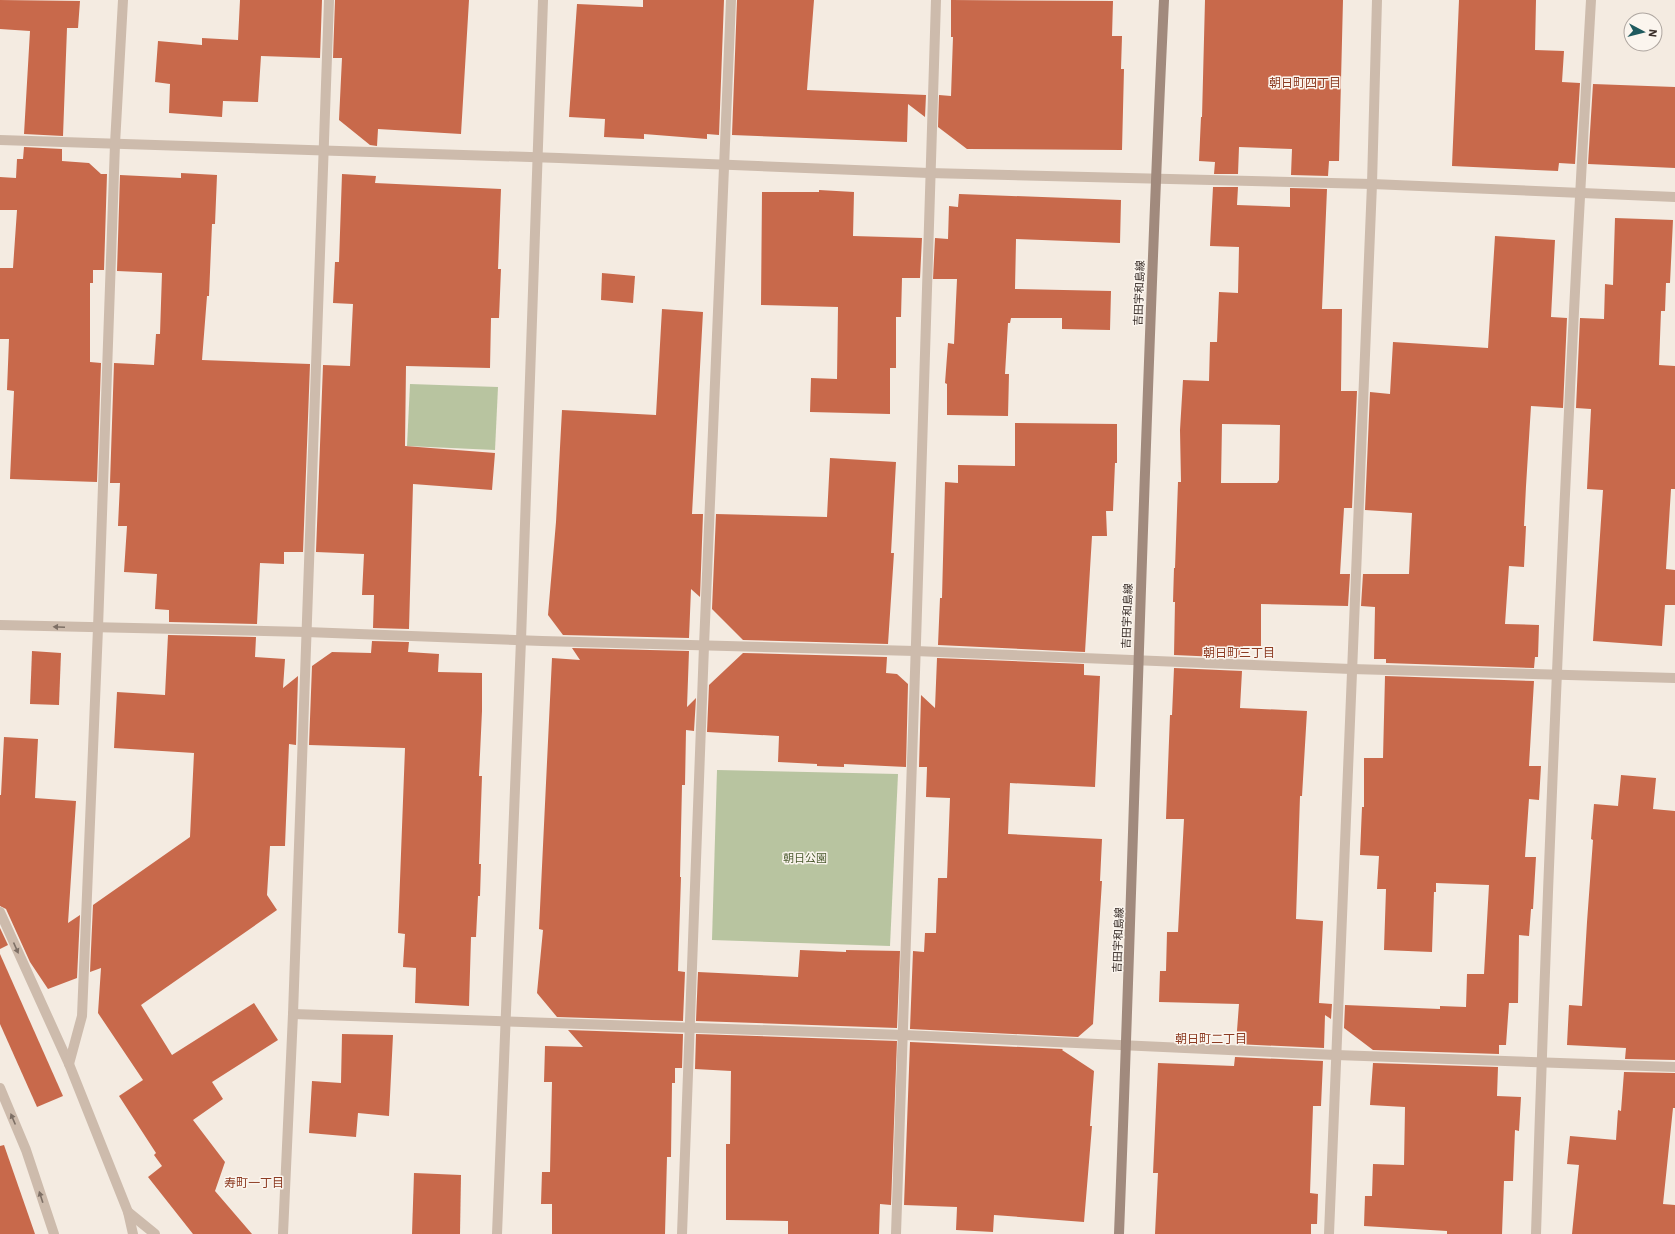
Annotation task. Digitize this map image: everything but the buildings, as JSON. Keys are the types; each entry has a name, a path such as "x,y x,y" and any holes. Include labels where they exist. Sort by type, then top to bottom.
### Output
{"main road":[{"name":"吉田宇和島線","path":"1119,1234 1155,178 1164,0"}],"street":[{"path":"69,1064 82,1016 98,628 115,144 123,0"},
{"path":"283,1234 293,1014 329,0"},
{"path":"497,1234 521,640 543,0"},
{"path":"682,1234 704,646 731,0"},
{"path":"896,1234 904,1035 929,173 936,0"},
{"path":"1329,1234 1372,184 1377,0"},
{"path":"1536,1234 1558,674 1580,194 1591,0"},
{"path":"0,140 323,149 929,173 1372,184 1675,197"},
{"path":"0,626 306,632 1675,678"},
{"path":"0,912 69,1064 128,1212 133,1234"},
{"path":"293,1014 904,1035 1336,1055 1675,1067"},
{"path":"0,1088 26,1150 54,1234"},
{"path":"128,1212 155,1234"}],"green space":[{"path":"410,384 498,387 495,450 407,446"},
{"name":"朝日公園","path":"717,770 898,774 890,946 712,940"}],"district":[{"name":"朝日町四丁目","path":"1305,83"},
{"name":"朝日町三丁目","path":"1239,653"},
{"name":"朝日町二丁目","path":"1211,1039"},
{"name":"寿町一丁目","path":"254,1183"}]}
